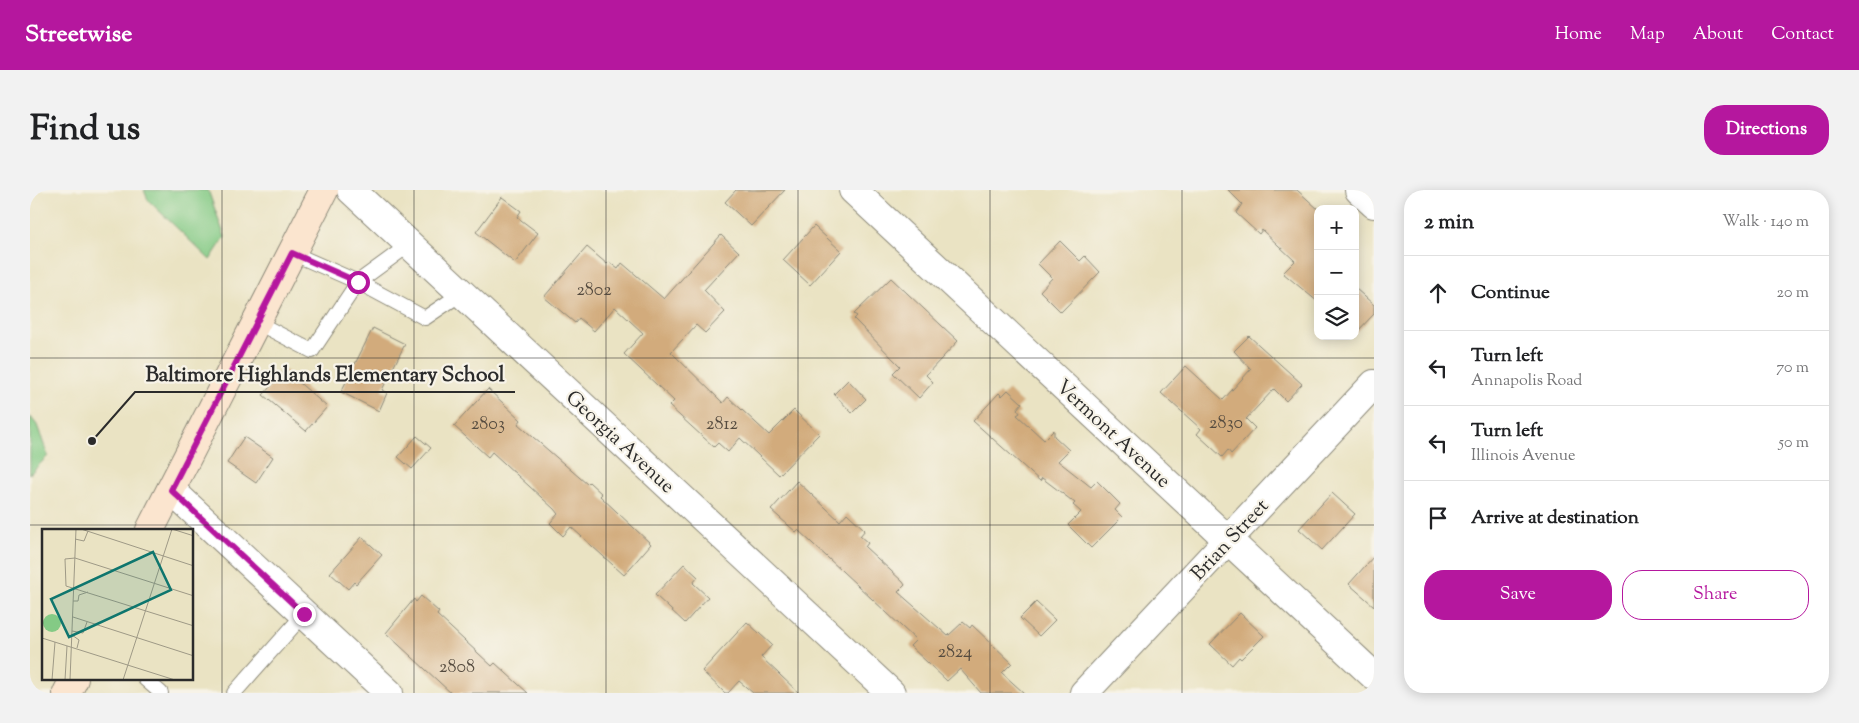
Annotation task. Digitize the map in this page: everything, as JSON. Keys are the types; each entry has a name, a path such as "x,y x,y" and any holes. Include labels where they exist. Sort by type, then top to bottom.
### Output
{"main road":[{"path":"151,529 324,190"}],"street":[{"name":"Georgia Avenue","path":"351,190 891,693"},
{"name":"Vermont Avenue","path":"853,190 1374,676"},
{"path":"1359,190 1374,204"},
{"name":"Brian Street","path":"1084,693 1374,384"},
{"path":"171,490 389,693"}],"lane":[{"path":"256,322 312,351 358,282 410,244"},
{"path":"292,253 358,282 425,318 462,293"},
{"path":"234,693 304,614"},
{"path":"147,680 161,693"}],"green space":[{"path":"144,190 208,190 225,237 210,260 148,200"},
{"path":"30,416 37,425 48,456 30,474"}],"building":[{"path":"736,190 785,190 751,226 725,202"},
{"path":"1228,190 1297,190 1314,205 1314,299 1283,273 1295,261 1262,230 1259,234 1236,213 1242,204"},
{"path":"502,197 521,211 517,217 538,233 515,263 476,232"},
{"path":"814,226 841,251 810,285 783,260"},
{"path":"721,235 739,252 704,290 725,312 705,333 696,325 671,352 723,403 728,397 769,435 794,410 819,434 779,475 740,438 728,452 718,443 714,447 669,406 674,401 624,354 643,333 615,307 594,331 579,318 575,323 544,297 587,247 607,264 609,262 618,269 622,263 664,299"},
{"path":"1060,241 1080,261 1085,256 1100,272 1061,312 1040,291 1052,278 1038,264"},
{"path":"891,278 958,341 926,375 933,382 919,398 893,373 900,366 854,319 857,316 854,314"},
{"path":"1359,292 1374,305 1374,314 1359,330"},
{"path":"373,328 405,344 382,390 387,393 379,411 341,392"},
{"path":"1249,336 1302,384 1286,401 1274,389 1246,419 1255,428 1231,454 1228,450 1222,457 1197,434 1201,429 1161,393 1186,366 1223,400 1251,369 1234,351"},
{"path":"285,370 327,407 306,431 263,395"},
{"path":"848,380 866,399 852,413 834,394"},
{"path":"488,389 521,420 518,424 587,484 589,482 602,494 600,496 651,544 624,575 571,527 563,536 550,523 558,514 554,509 492,452 488,457 454,426"},
{"path":"1008,390 1022,403 1017,409 1020,413 1017,415 1044,440 1054,430 1054,436 1069,450 1058,461 1091,487 1097,481 1120,504 1115,510 1122,517 1091,548 1068,525 1081,512 1073,505 1075,503 1042,478 1040,481 973,421 999,393 1002,396"},
{"path":"417,436 431,448 412,469 398,457"},
{"path":"244,437 273,457 256,483 227,463"},
{"path":"797,481 840,521 847,513 865,530 860,536 868,543 865,547 905,585 898,592 948,636 963,622 970,628 972,625 1012,663 1002,673 1024,693 981,693 960,669 947,681 910,646 916,640 798,530 796,532 771,510"},
{"path":"1332,493 1355,514 1322,550 1299,529"},
{"path":"362,537 382,555 356,584 354,582 348,589 330,573"},
{"path":"1374,556 1374,606 1349,584"},
{"path":"684,564 698,577 693,583 708,597 685,623 655,595"},
{"path":"421,596 439,612 437,615 492,666 495,663 528,693 451,693 386,633 414,599 416,602"},
{"path":"1036,602 1055,620 1039,636 1020,618"},
{"path":"1240,613 1264,636 1241,659 1239,657 1232,665 1210,644"},
{"path":"747,622 772,645 761,657 799,693 753,693 739,681 728,693 725,693 702,671"}],"place":[{"name":"Baltimore Highlands Elementary School","path":"92,441"}],"route":[{"path":"304,614 171,490 292,253 358,282"}]}
